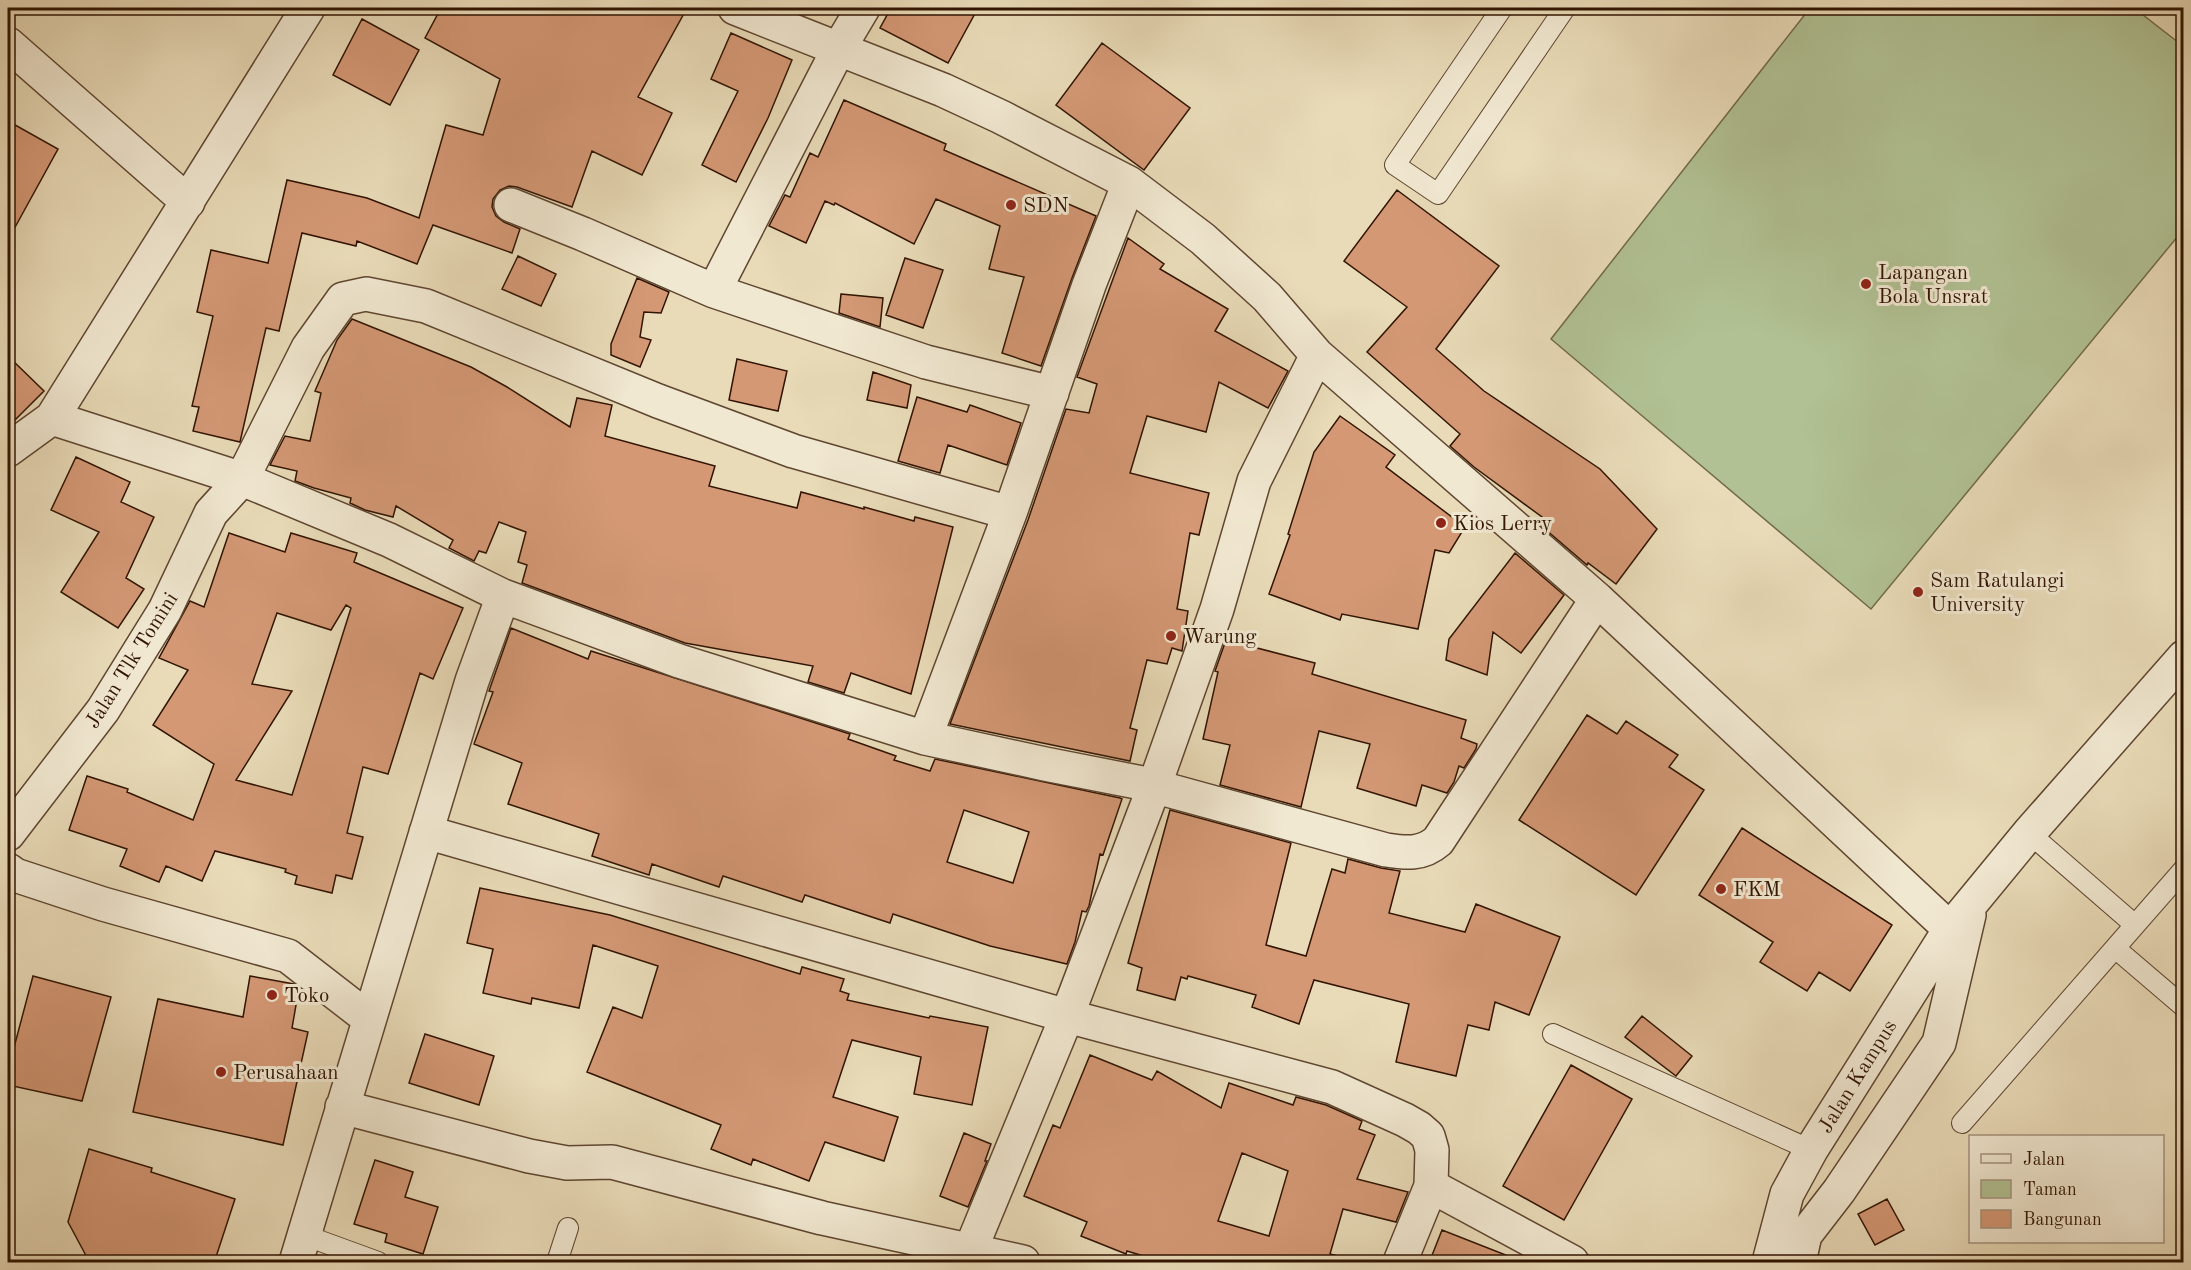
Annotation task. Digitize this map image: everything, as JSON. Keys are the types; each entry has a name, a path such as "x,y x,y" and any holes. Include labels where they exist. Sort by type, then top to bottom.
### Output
{"street":[{"path":"8,450 52,418 308,8"},
{"path":"735,8 943,90 1039,136 1129,183 1203,239 1267,297 1317,355 1597,599 1950,929"},
{"path":"714,291 838,50 863,8"},
{"path":"8,44 188,202"},
{"path":"925,738 1010,513 1089,285 1129,183"},
{"path":"511,205 714,291 926,362 1052,393"},
{"name":"Jalan Tlk Tomini","path":"8,834 103,710 165,610 211,513 242,479 308,348 343,299 366,294 426,306 658,401 793,451 1010,513"},
{"path":"970,1251 1067,1016 1154,787 1217,609 1254,481 1317,355"},
{"path":"52,418 242,479 388,540 503,596 679,661 925,738 1154,787 1386,850 1413,853 1430,848 1438,841 1597,599"},
{"path":"300,1249 368,1018 472,681 503,596"},
{"name":"Jalan Kampus","path":"1769,1263 1787,1194 1810,1150 1950,929 2029,832 2184,657"},
{"path":"426,832 1067,1016 1332,1086 1405,1120 1428,1136 1432,1150 1431,1186 1400,1263"},
{"path":"8,870 15,875 103,904 288,956 368,1018"},
{"name":"Jalan Kampus","path":"1799,1263 1806,1235 1839,1191 1939,1042 1972,902"},
{"path":"342,1107 548,1160 567,1163 612,1162 822,1218 1023,1263"},
{"path":"1431,1186 1572,1263"}],"lane":[{"path":"1502,8 1395,165 1438,194 1565,8"},
{"path":"2029,832 2135,925"},
{"path":"1962,1123 2184,869"},
{"path":"2115,948 2184,1007"},
{"path":"1553,1034 1810,1150"},
{"path":"557,1263 568,1228"},
{"path":"300,1249 378,1263"}],"green space":[{"name":"Lapangan Bola Unsrat","path":"1810,8 2134,8 2183,46 2183,230 1871,609 1551,339"}],"building":[{"path":"441,8 687,8 638,97 672,113 642,175 592,151 572,207 517,187 509,186 500,190 493,199 492,207 496,216 520,229 512,253 433,225 417,264 357,241 356,246 302,233 279,331 266,328 240,442 193,431 199,407 192,406 213,316 197,312 211,250 268,263 287,180 367,198 419,218 446,125 483,135 500,79 425,38"},
{"path":"891,8 978,8 948,63 880,28"},
{"path":"362,19 419,50 390,105 333,75"},
{"path":"731,33 792,60 768,118 736,182 702,165 738,91 711,79"},
{"path":"1102,43 1190,108 1144,170 1056,105"},
{"path":"844,100 946,144 944,150 1096,216 1041,366 1002,353 1024,277 989,269 1000,226 936,199 914,244 835,203 834,205 825,201 806,243 769,226 785,195 790,197 810,153 818,157"},
{"path":"8,121 58,149 8,240"},
{"path":"1397,190 1499,266 1436,349 1484,391 1600,469 1657,529 1616,584 1588,563 1587,565 1538,523 1542,517 1474,467 1450,446 1460,434 1367,352 1407,307 1344,261"},
{"path":"1128,238 1164,264 1160,269 1228,309 1215,331 1288,371 1268,408 1219,382 1206,432 1147,416 1130,473 1209,493 1199,535 1190,533 1177,609 1188,611 1182,651 1172,648 1167,664 1147,660 1130,728 1137,730 1130,761 950,724 1028,520 1066,409 1089,413 1097,384 1077,377"},
{"path":"518,256 556,274 541,306 502,289"},
{"path":"905,258 943,270 923,328 886,315"},
{"path":"637,278 669,292 661,313 644,312 640,337 651,340 640,367 611,355 611,344"},
{"path":"841,294 883,298 880,327 839,313"},
{"path":"352,319 471,367 570,427 577,398 612,405 605,436 715,466 709,486 797,508 801,492 914,521 915,517 953,527 911,694 851,673 844,693 808,682 813,666 685,643 522,583 527,565 518,562 526,532 499,522 486,553 479,551 474,561 449,548 453,540 396,506 393,517 365,510 350,503 351,498 295,481 297,471 270,465 285,436 310,441 321,393 315,391 337,340"},
{"path":"8,356 44,391 8,427"},
{"path":"737,359 787,371 778,411 729,400"},
{"path":"873,372 911,385 907,408 867,400"},
{"path":"917,397 967,412 970,405 1021,423 1007,465 948,445 940,473 898,461"},
{"path":"1340,416 1395,455 1386,467 1465,527 1449,553 1435,550 1418,629 1342,614 1340,620 1269,594 1290,535 1288,534 1314,452"},
{"path":"76,457 130,482 121,502 154,517 126,578 144,589 118,628 61,592 99,532 51,510"},
{"path":"229,533 285,552 291,533 357,553 354,562 463,608 433,679 420,673 388,774 363,767 347,833 363,837 352,879 336,875 332,893 295,884 297,876 285,872 286,869 215,851 202,881 166,866 159,882 120,866 127,849 69,830 87,776 128,789 127,792 193,820 214,764 153,725 188,670 159,658 190,601 204,607","holes":["346,605 351,608 292,795 236,780 292,691 252,684 277,613 331,630"]},
{"path":"1515,553 1564,595 1521,653 1493,632 1487,675 1446,660 1449,639"},
{"path":"511,628 588,659 591,651 850,734 848,739 896,756 894,760 930,771 935,759 1122,799 1103,855 1100,854 1089,906 1086,912 1082,911 1067,964 990,946 893,914 890,923 805,895 802,902 723,876 719,887 652,864 649,875 592,856 599,834 508,804 522,763 474,744 493,692 489,691","holes":["964,810 1029,832 1013,883 947,862"]},
{"path":"1226,640 1315,663 1312,674 1466,720 1461,738 1477,744 1476,749 1464,768 1459,766 1454,782 1447,793 1422,785 1416,806 1357,788 1370,744 1319,731 1301,807 1220,785 1230,745 1203,739 1218,672 1215,671"},
{"path":"1587,715 1617,734 1626,721 1678,755 1669,767 1704,790 1636,895 1519,820"},
{"path":"1170,810 1291,843 1266,945 1306,956 1332,869 1345,873 1348,859 1400,871 1389,913 1465,932 1476,904 1560,937 1529,1015 1495,1002 1489,1030 1468,1025 1456,1076 1396,1062 1409,1004 1314,980 1299,1024 1252,1007 1256,995 1188,976 1187,979 1181,977 1175,1000 1137,990 1142,968 1128,963"},
{"path":"1742,828 1892,925 1850,991 1819,972 1807,991 1760,962 1773,942 1699,895"},
{"path":"480,888 610,915 800,974 802,967 844,979 840,991 849,994 847,1000 929,1018 930,1016 988,1027 972,1105 914,1094 921,1057 852,1040 833,1097 898,1117 884,1161 825,1142 809,1181 753,1159 751,1165 711,1149 721,1125 587,1072 613,1007 642,1018 658,966 593,945 579,1008 532,998 531,1004 483,993 493,949 467,943"},
{"path":"33,976 111,997 82,1101 8,1085 8,1070"},
{"name":"Perusahaan","path":"250,976 294,984 299,988 292,1028 308,1032 283,1145 133,1112 158,999 243,1017"},
{"path":"1642,1016 1692,1056 1676,1076 1625,1037"},
{"path":"425,1034 494,1056 479,1105 409,1083"},
{"path":"1090,1055 1152,1080 1157,1071 1221,1108 1229,1083 1293,1105 1296,1097 1326,1105 1362,1121 1359,1129 1375,1135 1357,1179 1408,1192 1396,1222 1343,1209 1330,1254 1335,1255 1334,1263 1166,1263 1127,1251 1126,1254 1081,1236 1087,1222 1024,1196 1053,1125 1060,1128","holes":["1242,1153 1288,1171 1269,1236 1218,1221"]},
{"path":"1571,1065 1632,1099 1564,1220 1503,1186"},
{"path":"964,1133 991,1144 985,1161 987,1161 968,1207 940,1196"},
{"path":"89,1149 152,1168 151,1172 235,1199 214,1263 90,1263 68,1222"},
{"path":"375,1160 413,1172 405,1197 438,1207 423,1254 385,1242 387,1234 354,1224"},
{"path":"1887,1199 1904,1230 1875,1245 1858,1214"},
{"path":"1442,1230 1521,1261 1521,1263 1429,1263"}],"place":[{"name":"SDN","path":"1011,205"},
{"name":"Lapangan Bola Unsrat","path":"1866,284"},
{"name":"Kios Lerry","path":"1441,523"},
{"name":"Sam Ratulangi University","path":"1918,592"},
{"name":"Warung","path":"1171,636"},
{"name":"FKM","path":"1721,889"},
{"name":"Toko","path":"272,995"},
{"name":"Perusahaan","path":"221,1072"}]}
